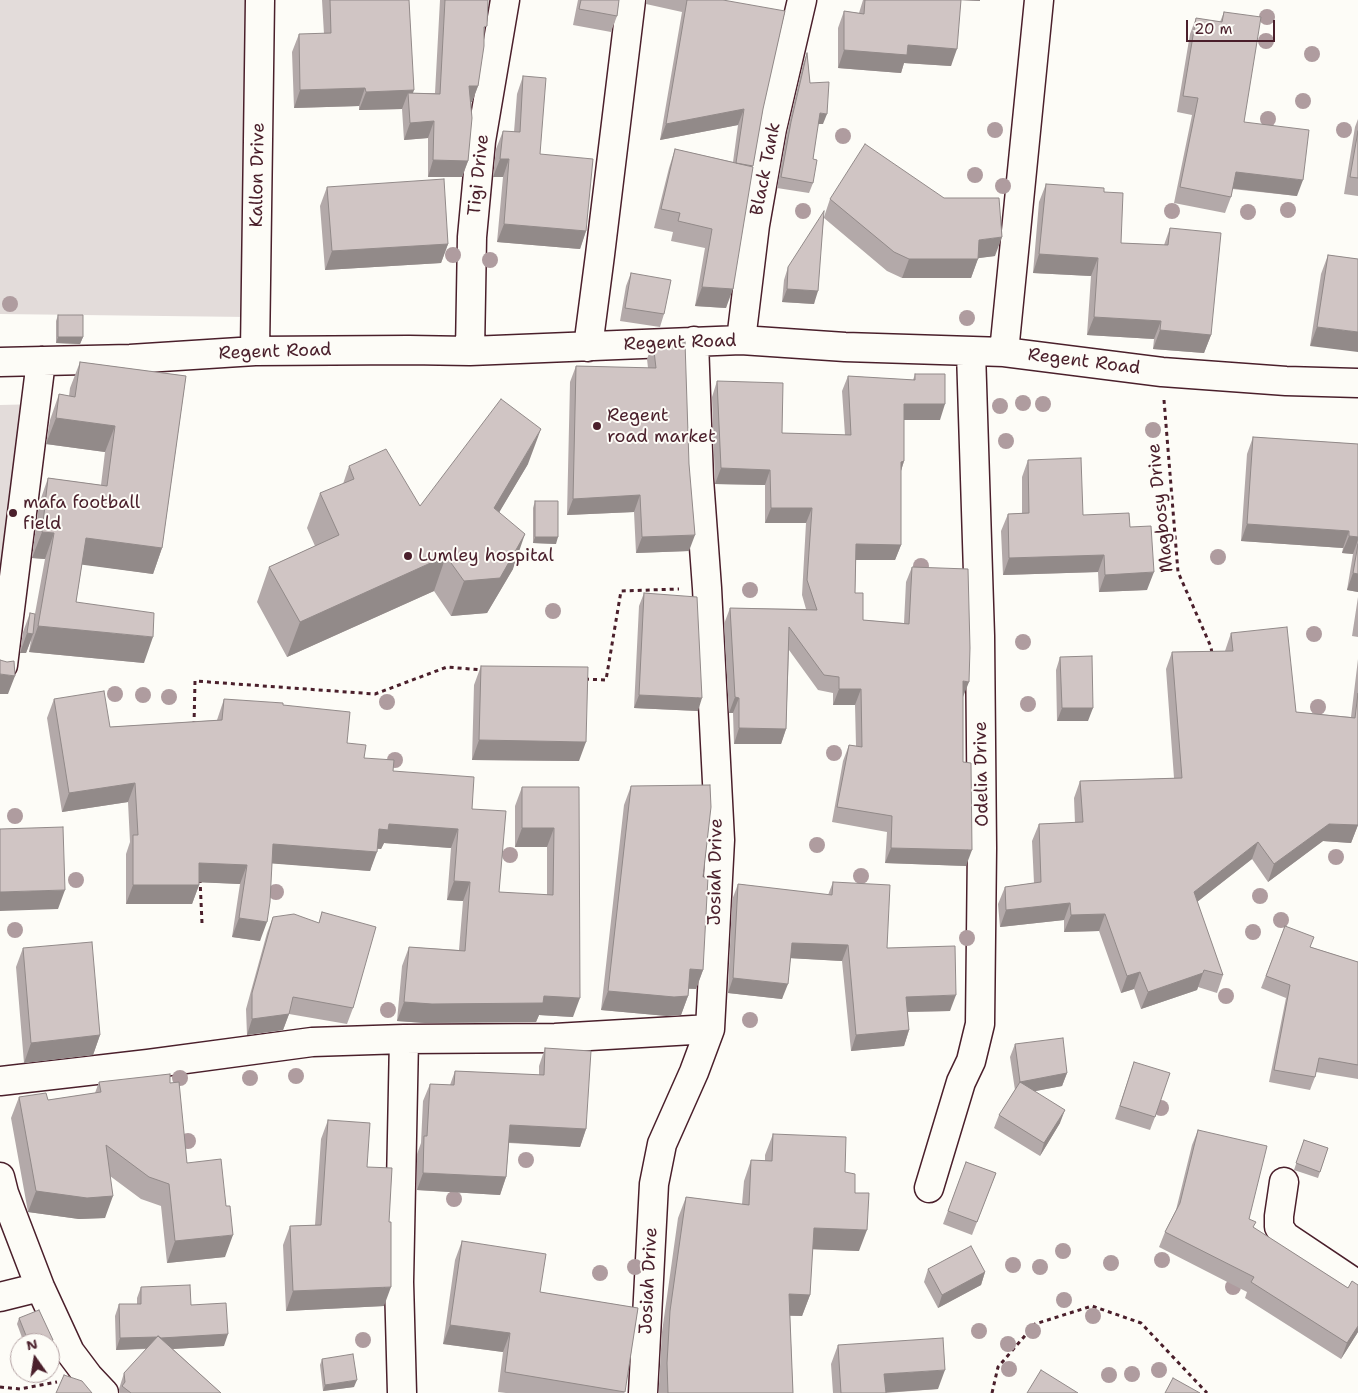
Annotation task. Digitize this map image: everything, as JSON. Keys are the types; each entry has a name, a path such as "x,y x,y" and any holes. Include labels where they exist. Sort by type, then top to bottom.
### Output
{"street":[{"name":"Kallon Drive","path":"255,351 260,0"},
{"name":"Tigi Drive","path":"470,351 474,208 481,141 505,0"},
{"path":"588,346 631,0"},
{"name":"Black Tank","path":"741,340 755,225 772,129 802,0"},
{"path":"1004,352 1039,0"},
{"name":"Regent Road","path":"0,362 130,359 255,351 470,351 741,340 845,348 1004,352 1162,372 1286,382 1358,383"},
{"name":"Josiah Drive","path":"643,1393 654,1184 662,1144 694,1072 710,1029 720,840 707,588 699,479 694,341"},
{"name":"Odelia Drive","path":"929,1188 961,1082 971,1061 980,1024 982,848 980,636 971,352"},
{"path":"0,665 3,665 41,361"},
{"path":"0,1081 312,1042 555,1038 710,1029"},
{"path":"402,1393 399,1282 404,1039"},
{"path":"0,1177 4,1193 40,1287 70,1352 96,1384"},
{"path":"1284,1182 1279,1227 1285,1236 1358,1284"},
{"path":"0,1298 40,1287"}],"path":[{"name":"Magbosy Drive","path":"1162,372 1178,572 1210,647 1212,656"},
{"path":"579,678 606,680 621,591 707,588"},
{"path":"194,733 195,681 375,694 446,667 485,671"},
{"path":"200,873 202,923"},
{"path":"992,1393 998,1367 1035,1324 1092,1306 1141,1323 1207,1393"},
{"path":"0,1387 20,1389 96,1384"}],"shaded area":[{"path":"0,0 254,0 247,317 0,314"},
{"name":"mafa football field","path":"41,404 0,622 0,405"}],"building":[{"path":"330,0 409,0 414,90 366,92 365,88 300,90 299,34 331,33"},
{"path":"445,0 488,0 487,26 484,27 484,46 478,86 469,86 472,118 468,161 433,160 434,121 410,123 408,93 440,94"},
{"path":"581,0 619,0 617,16 579,9"},
{"path":"687,0 723,0 785,11 763,109 753,166 736,163 744,109 666,124"},
{"path":"865,0 961,0 957,49 908,45 907,55 844,50 844,11 864,14"},
{"path":"1224,12 1261,17 1244,122 1309,130 1303,180 1236,172 1231,197 1180,187 1198,98 1183,96 1196,18 1222,22"},
{"path":"807,53 810,83 829,82 827,114 820,113 813,159 817,160 813,183 781,177"},
{"path":"523,76 546,78 540,154 593,159 586,231 504,224 509,159 500,159 503,131 520,132"},
{"path":"1358,131 1358,178 1350,177"},
{"path":"865,144 944,198 999,198 1002,237 979,240 978,259 909,259 894,252 830,199"},
{"path":"675,149 753,167 733,289 702,287 712,229 678,221 680,213 661,209"},
{"path":"444,179 448,244 332,251 327,187"},
{"path":"1046,184 1104,188 1104,192 1123,193 1121,243 1168,245 1170,228 1221,233 1211,335 1160,330 1161,321 1094,317 1098,258 1039,254"},
{"path":"824,211 818,291 787,289 788,267"},
{"path":"1328,255 1358,259 1358,332 1317,327"},
{"path":"631,273 671,280 664,314 625,308"},
{"path":"58,315 83,315 83,337 58,337"},
{"path":"685,342 689,464 695,535 642,537 640,495 573,499 576,366 656,368 653,343"},
{"path":"80,362 186,376 162,548 86,538 76,602 154,613 153,637 38,626 54,533 42,532 48,478 107,486 115,426 56,418 59,394 75,397"},
{"path":"915,374 945,374 945,404 904,404 904,461 901,462 901,545 856,544 855,593 863,593 863,620 909,624 912,567 968,569 970,648 969,682 963,681 963,762 971,763 972,850 891,848 892,816 837,807 849,745 862,747 861,689 839,689 839,677 824,675 789,627 786,729 739,728 739,698 735,697 730,608 817,610 807,580 812,508 771,508 770,470 721,468 717,381 783,383 782,433 851,435 848,376 915,380"},
{"name":"Lumley hospital","path":"501,399 541,429 494,508 525,534 500,578 464,581 446,556 300,622 269,567 339,535 320,493 354,479 349,466 386,449 420,506"},
{"path":"1253,437 1358,444 1358,537 1349,536 1349,531 1247,524"},
{"path":"1081,458 1083,515 1129,513 1130,527 1151,526 1154,572 1105,575 1104,555 1009,558 1008,514 1029,513 1028,460"},
{"path":"535,501 558,501 558,537 535,537"},
{"path":"1358,544 1358,574 1353,573"},
{"path":"644,593 697,597 702,698 639,695"},
{"path":"30,613 35,614 33,634 27,633"},
{"path":"1287,627 1296,712 1355,718 1358,693 1358,825 1329,824 1274,864 1258,842 1194,892 1223,975 1204,970 1203,973 1148,992 1140,972 1127,976 1105,914 1071,915 1070,903 1006,910 1005,887 1041,882 1039,824 1083,822 1080,781 1182,778 1172,652 1233,651 1231,633"},
{"path":"1092,656 1093,708 1062,708 1060,657"},
{"path":"0,660 14,661 15,676 0,674"},
{"path":"481,666 588,667 586,742 479,740"},
{"path":"104,691 110,727 222,720 224,699 283,703 283,705 350,712 347,743 366,745 364,758 394,760 393,771 474,777 472,809 506,811 499,892 553,895 554,828 522,828 522,787 579,787 580,998 544,996 543,1003 432,1004 404,1002 409,947 465,951 470,882 454,881 458,829 389,824 388,830 379,829 377,852 273,844 267,922 239,918 247,865 199,863 199,885 133,885 133,835 138,835 135,783 69,793 54,699"},
{"path":"710,785 711,807 703,877 708,877 703,970 690,969 688,996 674,997 608,991 631,786"},
{"path":"63,827 65,890 0,892 0,829"},
{"path":"833,882 890,885 887,948 955,946 956,995 906,997 909,1030 856,1035 848,945 792,943 788,984 733,978 738,884 832,895"},
{"path":"322,912 376,927 353,1008 293,997 289,1014 252,1019 252,993 273,917 294,914 319,923"},
{"path":"1285,926 1314,937 1310,947 1358,962 1358,1065 1319,1058 1315,1077 1274,1070 1290,985 1266,976"},
{"path":"92,942 100,1035 31,1043 23,948"},
{"path":"1063,1038 1067,1073 1020,1082 1015,1044"},
{"path":"545,1048 591,1051 586,1129 510,1125 506,1177 423,1173 424,1136 427,1136 430,1084 454,1085 455,1071 544,1075"},
{"path":"1134,1062 1170,1073 1155,1117 1120,1106"},
{"path":"170,1074 170,1083 179,1082 187,1163 221,1159 226,1206 230,1206 233,1235 175,1241 169,1184 149,1177 106,1145 113,1196 87,1198 36,1191 19,1097 46,1093 48,1100 101,1092 99,1082"},
{"path":"1020,1082 1065,1110 1044,1143 999,1115"},
{"path":"328,1120 370,1123 367,1167 392,1168 389,1222 391,1222 391,1287 293,1291 290,1226 321,1225"},
{"path":"1198,1130 1267,1146 1249,1219 1256,1222 1253,1227 1348,1288 1352,1281 1358,1285 1358,1326 1347,1343 1251,1282 1254,1277 1165,1232 1180,1203"},
{"path":"773,1134 846,1137 845,1172 855,1174 855,1193 869,1193 867,1230 814,1228 810,1295 789,1294 793,1393 668,1393 667,1363 670,1311 686,1197 749,1205 751,1160 772,1161"},
{"path":"1304,1140 1328,1148 1320,1172 1296,1163"},
{"path":"966,1162 996,1173 977,1222 948,1211"},
{"path":"462,1241 546,1254 540,1292 638,1308 625,1392 505,1372 510,1333 450,1325"},
{"path":"971,1246 985,1272 942,1295 928,1269"},
{"path":"190,1285 191,1305 226,1303 228,1334 161,1338 158,1336 120,1338 119,1304 141,1304 141,1287"},
{"path":"39,1310 50,1333 25,1333 19,1318"},
{"path":"158,1336 221,1393 131,1393 122,1386 125,1382 124,1373"},
{"path":"943,1338 945,1370 884,1374 886,1393 841,1393 838,1345"},
{"path":"353,1354 357,1380 325,1385 322,1359"},
{"path":"1041,1370 1078,1393 1027,1393"},
{"path":"64,1375 82,1381 92,1393 56,1393"},
{"path":"1173,1378 1200,1393 1165,1393"}],"place":[{"name":"Regent road market","path":"597,426"},
{"name":"mafa football field","path":"13,513"},
{"name":"Lumley hospital","path":"408,556"}]}
